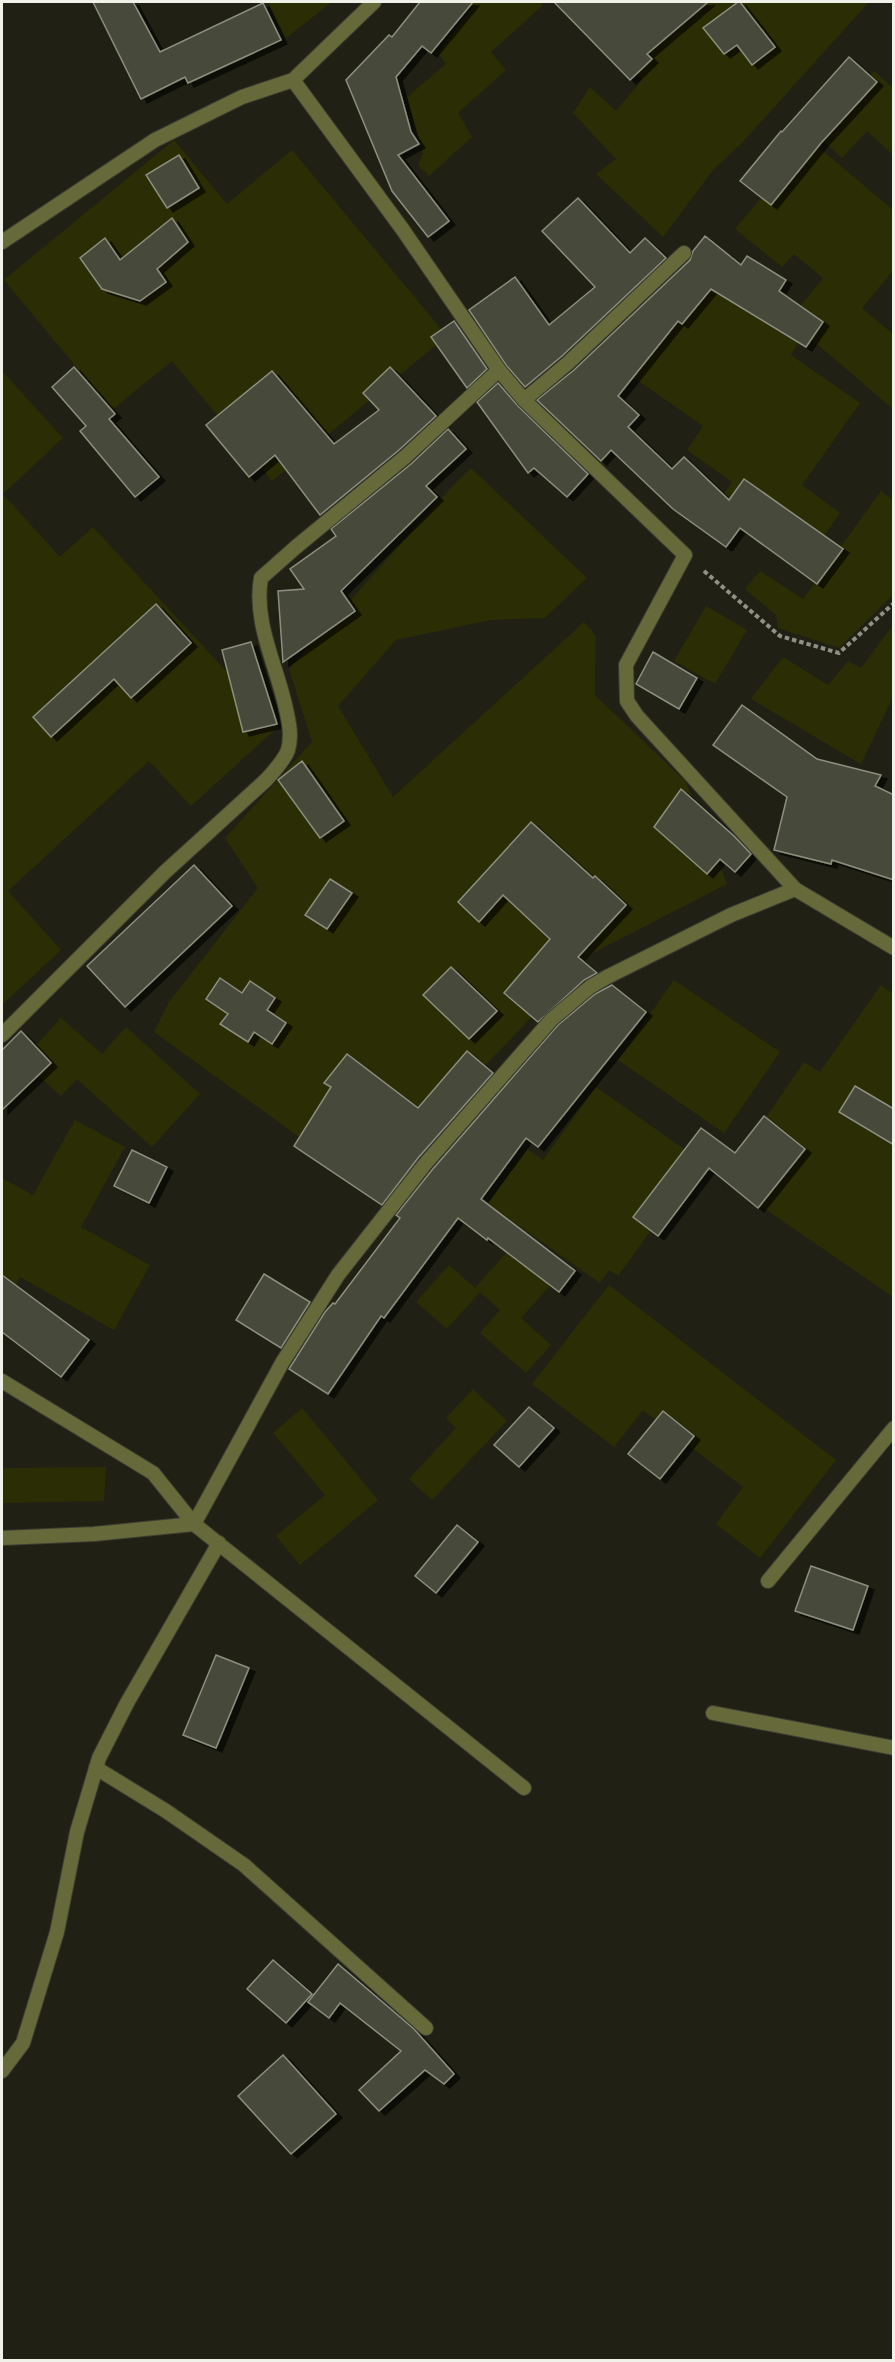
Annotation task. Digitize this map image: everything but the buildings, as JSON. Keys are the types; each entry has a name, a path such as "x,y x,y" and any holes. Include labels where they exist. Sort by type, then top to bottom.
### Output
{"lane":[{"path":"2,242 155,140 242,97 293,80 374,2"},
{"path":"293,80 403,230 500,370 524,400 685,555 626,665 627,701 656,739 795,889 894,948"},
{"path":"524,400 568,363 684,253"},
{"path":"2,1035 100,935 266,780 288,750 289,726 280,680 259,608 261,578 405,457 500,370"},
{"path":"194,1524 282,1363 338,1275 425,1164 552,1020 590,987 607,977 731,915 795,889"},
{"path":"2,1381 153,1473 194,1524 524,1788"},
{"path":"768,1581 894,1428"},
{"path":"2,1538 94,1534 194,1524"},
{"path":"2,2071 23,2043 57,1932 77,1832 96,1768 127,1703 219,1543"},
{"path":"713,1713 894,1748"},
{"path":"96,1768 166,1811 244,1864 426,2028"}],"path":[{"path":"685,555 780,636 839,653 894,603"}],"green space":[{"path":"268,2 332,2 286,38"},
{"path":"467,2 539,2 543,5 491,52 506,70 458,113 472,137 429,176 418,165 423,153 407,97 446,64 438,53 472,8"},
{"path":"580,2 869,2 741,144 713,170 663,237 596,174 616,159 573,113 590,87 616,111 642,80 594,29"},
{"path":"874,71 893,88 893,155 867,131 842,158 816,134"},
{"path":"174,140 227,204 292,150 447,336 272,481 172,361 112,410 4,280"},
{"path":"810,140 893,210 893,271 862,308 893,334 893,409 789,320 823,278 794,254 782,267 735,229"},
{"path":"703,272 800,340 791,355 860,403 802,485 840,513 805,563 718,502 732,482 687,450 703,426 630,375"},
{"path":"2,371 63,438 3,494 60,557 93,527 278,727 191,806 149,761 8,891 61,950 2,1005"},
{"path":"471,468 587,578 545,618 491,620 396,640 338,706 393,797 584,622 596,636 595,695 686,782 727,884 589,955 509,1041 367,1186 154,1032 169,1002 258,888 225,838 312,742 289,669"},
{"path":"881,491 893,500 893,595 839,648 778,628 776,615 745,589 760,571 803,599"},
{"path":"706,606 747,630 715,684 674,661"},
{"path":"893,625 893,697 861,764 751,699 783,657 828,685 848,661 861,668"},
{"path":"674,980 780,1052 724,1133 618,1060"},
{"path":"881,985 893,994 893,1297 723,1180 804,1062 820,1072"},
{"path":"61,1018 102,1054 126,1027 200,1094 152,1147 77,1079 61,1096 22,1061"},
{"path":"596,1087 701,1161 618,1276 609,1270 600,1283 488,1204 527,1149 543,1160"},
{"path":"75,1120 125,1147 81,1227 150,1265 114,1330 20,1277 2,1310 2,1178 33,1195"},
{"path":"514,1244 555,1280 521,1318 551,1345 526,1373 480,1333 500,1310 480,1292 447,1329 416,1302 449,1265 475,1288"},
{"path":"609,1285 836,1460 760,1558 716,1524 743,1487 643,1410 614,1447 532,1384"},
{"path":"473,1389 507,1421 432,1500 409,1479 456,1428 446,1418"},
{"path":"302,1408 378,1500 300,1565 276,1536 325,1495 273,1433"},
{"path":"106,1467 104,1501 2,1503 2,1468"}]}
